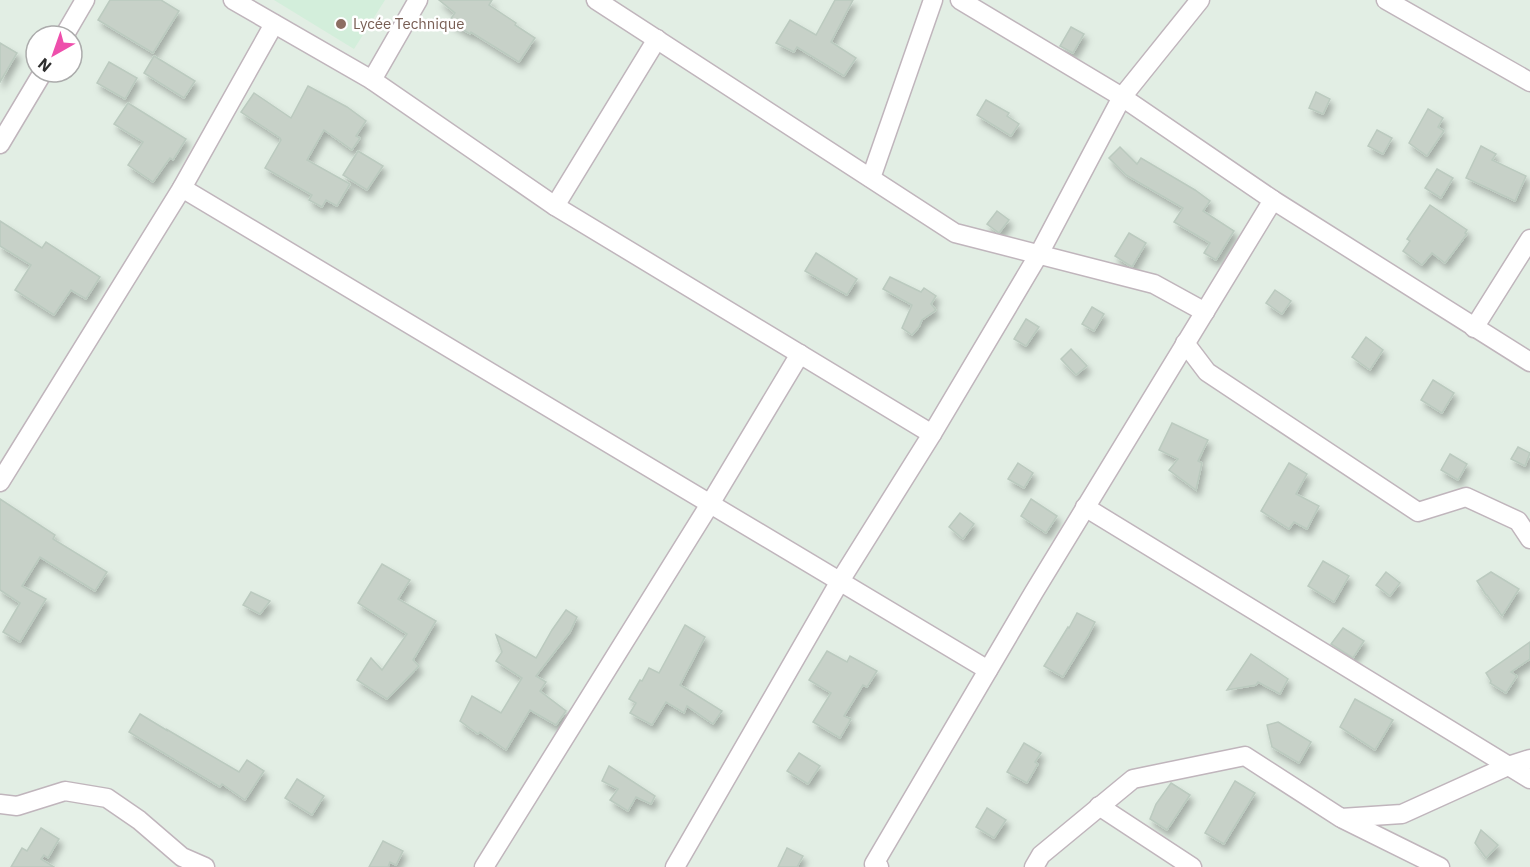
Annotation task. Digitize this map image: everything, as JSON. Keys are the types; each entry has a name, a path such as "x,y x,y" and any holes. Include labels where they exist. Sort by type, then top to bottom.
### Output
{"street":[{"path":"71,24 85,0"},
{"path":"232,0 372,80 555,206 932,434"},
{"path":"372,80 418,0"},
{"path":"596,0 955,233 1154,284 1205,312"},
{"path":"871,178 933,0"},
{"path":"960,0 1122,97 1273,200 1530,362"},
{"path":"675,867 840,581 932,434 1039,254 1122,97 1200,0"},
{"path":"1386,0 1530,82"},
{"path":"0,482 182,188 274,24"},
{"path":"555,206 657,39"},
{"path":"0,144 36,84"},
{"path":"182,188 988,670"},
{"path":"875,866 1085,507 1273,200"},
{"path":"1474,328 1530,239"},
{"path":"1185,343 1207,372 1418,512 1466,497 1518,522 1530,539"},
{"path":"484,867 710,504 800,354"},
{"path":"1085,507 1530,779"},
{"path":"1034,867 1041,855 1133,779 1245,756 1341,818 1440,867"},
{"path":"1341,818 1402,814 1508,766 1530,759"},
{"path":"0,804 17,806 65,791 107,798 139,820 182,857 205,867"},
{"path":"1099,806 1192,867"}],"shaded area":[{"name":"Lycée Technique","path":"274,0 385,0 354,49"}],"building":[{"path":"110,0 161,0 179,11 153,53 98,20"},
{"path":"439,0 492,0 489,5 535,38 519,62 449,21 455,13"},
{"path":"835,0 853,0 831,42 856,58 844,76 797,47 794,52 776,43 790,20 816,35"},
{"path":"1071,27 1084,34 1073,53 1060,46"},
{"path":"0,43 17,53 0,82"},
{"path":"154,56 195,81 184,98 144,73"},
{"path":"109,62 137,78 125,99 97,83"},
{"path":"308,86 347,107 366,121 356,136 360,138 352,150 324,130 307,160 350,184 337,206 326,200 322,207 309,200 312,195 265,168 281,140 241,112 254,93 291,118"},
{"path":"1316,92 1330,99 1323,114 1309,108"},
{"path":"986,100 1009,113 1007,116 1019,124 1011,136 977,115"},
{"path":"128,103 186,139 173,160 170,158 153,182 128,165 143,142 114,124"},
{"path":"1428,109 1443,118 1438,127 1444,131 1427,156 1409,143"},
{"path":"1377,130 1392,138 1383,154 1368,146"},
{"path":"1481,146 1496,154 1492,160 1526,176 1515,201 1466,178"},
{"path":"1120,147 1137,164 1141,158 1210,201 1203,211 1234,231 1216,260 1204,253 1210,243 1174,222 1183,208 1126,175 1109,158"},
{"path":"358,151 383,166 367,190 343,175"},
{"path":"1437,169 1453,178 1441,198 1425,188"},
{"path":"1430,205 1467,230 1465,233 1467,234 1445,263 1432,253 1422,265 1403,251 1410,241 1407,239"},
{"path":"997,211 1009,220 999,233 987,224"},
{"path":"0,221 42,248 46,242 100,277 86,299 71,290 54,315 15,290 31,265 0,246"},
{"path":"1129,233 1146,243 1132,267 1115,256"},
{"path":"816,253 857,279 847,295 805,271"},
{"path":"890,277 921,292 924,288 936,296 931,304 936,310 922,320 912,335 902,328 912,305 883,289"},
{"path":"1275,290 1291,301 1282,314 1266,303"},
{"path":"1092,307 1104,314 1094,331 1082,324"},
{"path":"1026,319 1039,327 1026,346 1014,339"},
{"path":"1366,337 1383,350 1370,370 1352,357"},
{"path":"1071,349 1087,366 1076,375 1061,359"},
{"path":"1433,380 1454,393 1442,413 1421,400"},
{"path":"1172,423 1208,440 1198,461 1202,463 1196,490 1169,470 1178,459 1159,450"},
{"path":"1518,447 1530,453 1525,466 1511,459"},
{"path":"1450,454 1467,464 1458,480 1441,470"},
{"path":"1018,463 1033,473 1024,488 1008,479"},
{"path":"1289,463 1307,474 1296,494 1319,506 1307,529 1294,522 1289,529 1261,511"},
{"path":"0,499 55,535 53,539 107,572 95,591 40,557 22,586 46,599 20,642 3,632 20,603 0,590"},
{"path":"1031,499 1057,516 1046,533 1021,516"},
{"path":"960,513 974,524 963,539 949,527"},
{"path":"1323,561 1349,576 1334,602 1308,586"},
{"path":"382,564 410,580 398,599 436,621 413,660 419,666 387,699 357,680 371,658 382,670 407,634 358,603"},
{"path":"1386,572 1400,583 1390,596 1376,585"},
{"path":"1491,572 1519,589 1502,616 1477,581"},
{"path":"251,592 270,601 260,614 243,605"},
{"path":"566,610 577,617 570,632 536,676 546,682 540,691 566,711 556,725 530,710 506,750 460,721 472,696 501,713 522,678 496,661 502,652 496,635 536,658"},
{"path":"1077,613 1095,622 1063,677 1044,666"},
{"path":"685,625 705,637 680,685 722,711 713,724 687,706 684,713 666,702 652,725 630,713 636,703 629,699 649,668 659,673"},
{"path":"1343,628 1364,641 1353,658 1331,644"},
{"path":"1530,642 1530,659 1511,672 1517,676 1506,693 1490,683 1486,673"},
{"path":"827,651 847,662 850,656 877,671 867,687 863,685 844,716 851,719 840,738 813,722 831,693 809,680"},
{"path":"1251,654 1288,679 1280,694 1258,682 1256,685 1227,690"},
{"path":"1355,699 1393,720 1375,750 1340,727"},
{"path":"140,714 239,772 247,760 264,771 245,800 222,784 220,787 129,732"},
{"path":"1278,722 1311,742 1299,763 1272,747 1267,725"},
{"path":"1024,743 1041,753 1035,762 1038,764 1027,783 1007,772"},
{"path":"799,753 820,766 808,784 787,771"},
{"path":"609,766 655,796 651,804 636,797 628,811 610,800 618,789 602,781"},
{"path":"297,779 324,796 312,815 285,798"},
{"path":"1235,781 1255,793 1224,844 1205,833"},
{"path":"1171,783 1190,795 1167,830 1150,819 1156,804"},
{"path":"987,808 1006,820 994,838 976,827"},
{"path":"41,828 59,839 48,858 44,855 41,859 54,867 11,867 22,848 27,851"},
{"path":"1481,830 1498,845 1486,858 1475,843"},
{"path":"383,841 403,851 396,865 390,862 388,867 369,867"},
{"path":"787,848 803,856 797,867 778,867"}],"place":[{"name":"Lycée Technique","path":"341,24"}]}
